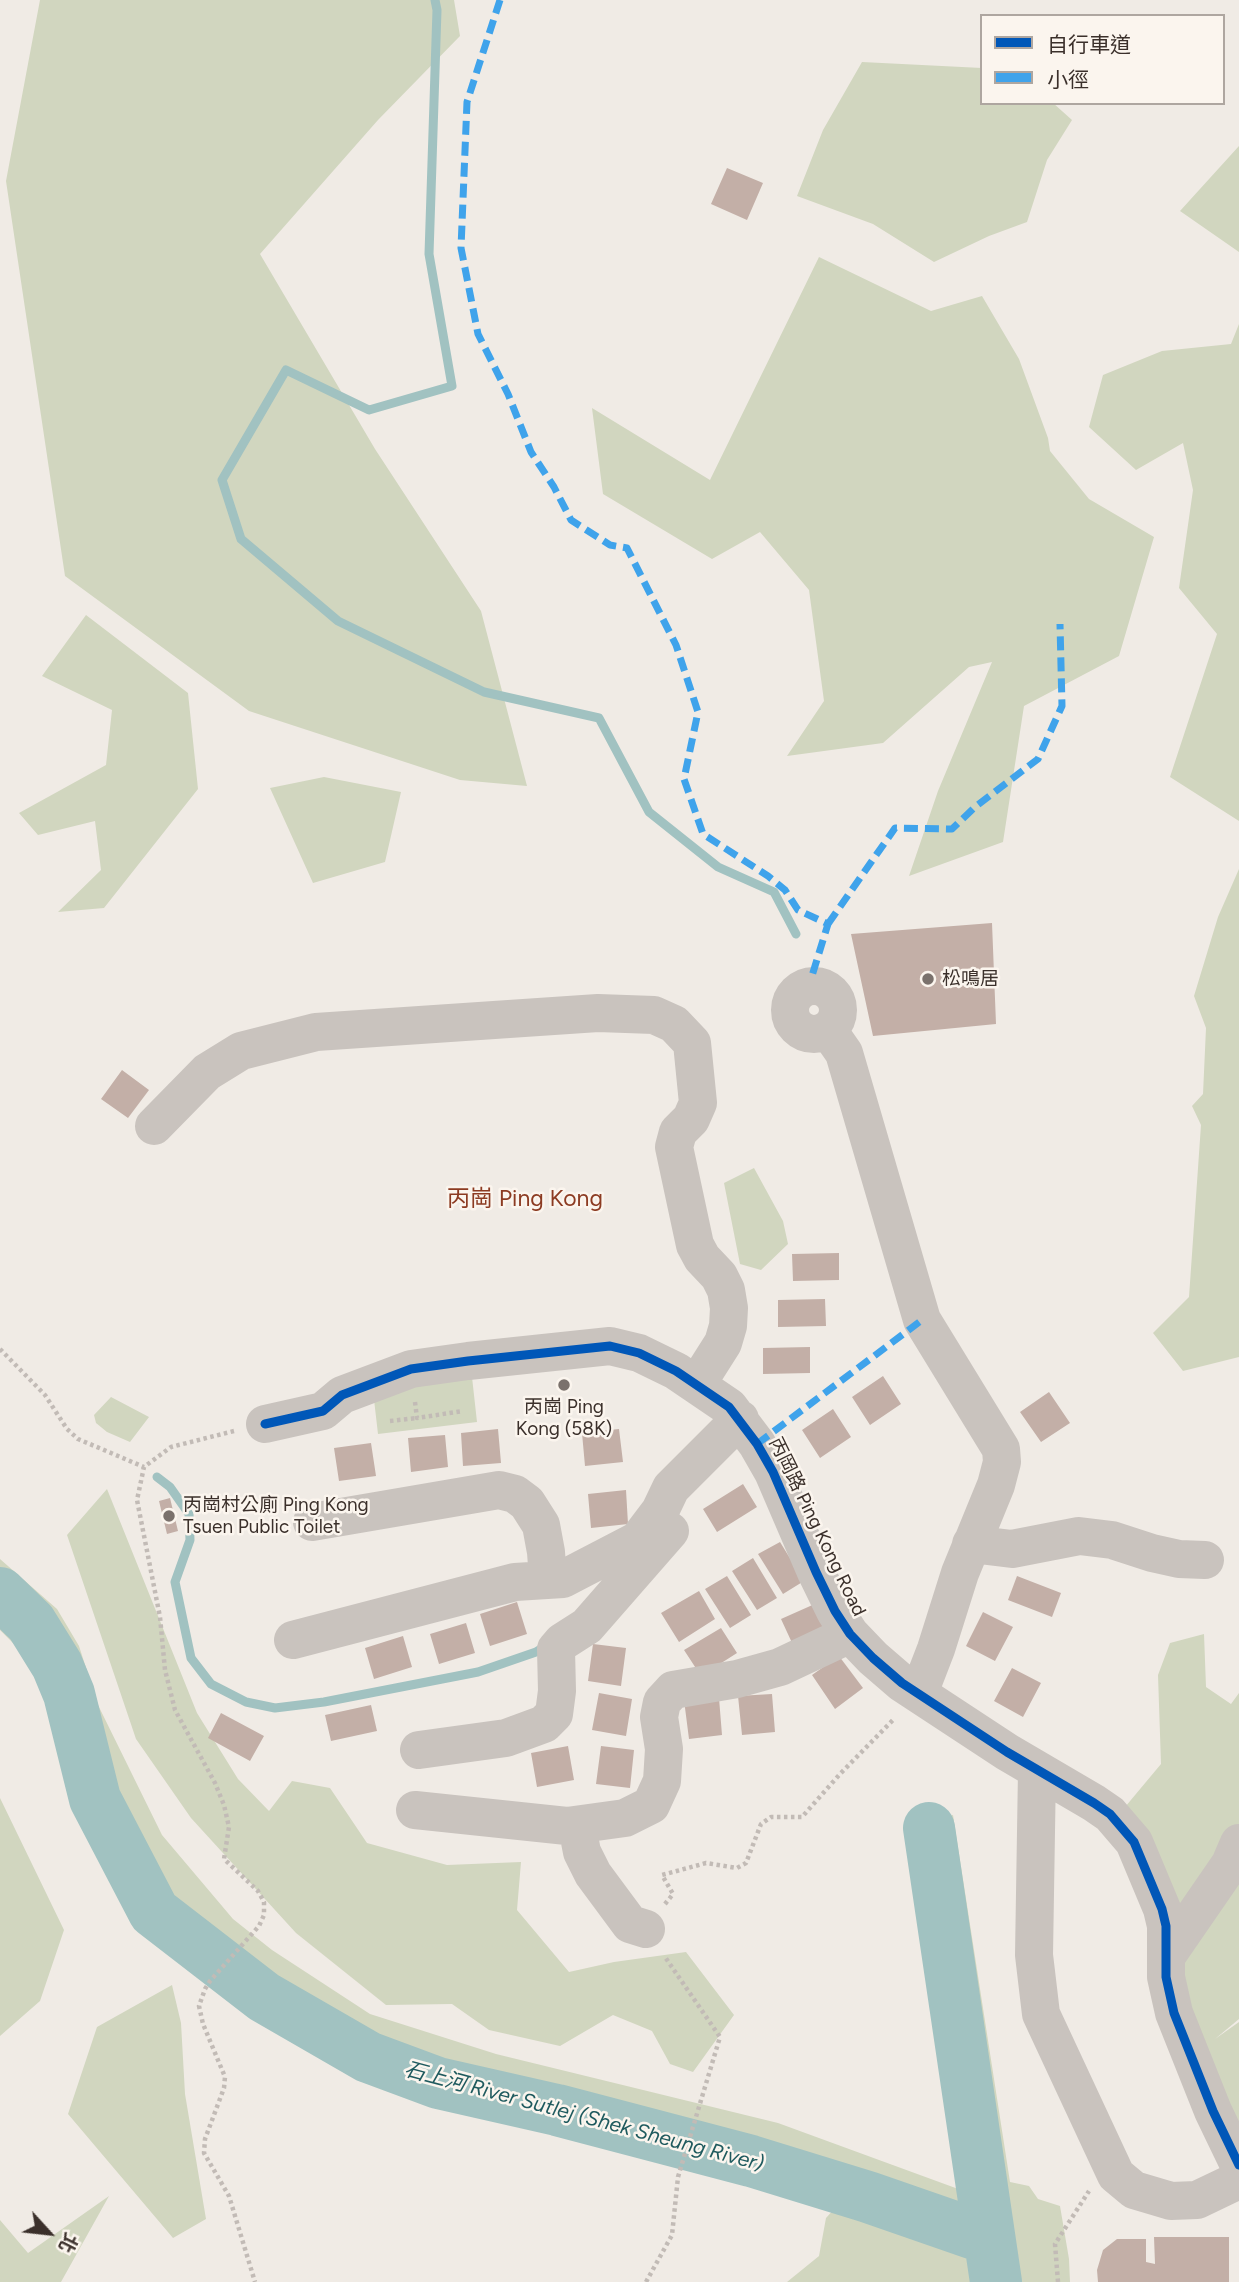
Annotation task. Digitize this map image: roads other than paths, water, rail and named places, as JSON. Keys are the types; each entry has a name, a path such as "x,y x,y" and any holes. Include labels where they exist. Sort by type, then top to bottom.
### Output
{"street":[{"path":"154,1126 207,1072 241,1051 316,1032 598,1013 654,1015 674,1024 692,1043 698,1103 691,1119 678,1132 674,1147 695,1245 702,1258 719,1276 726,1290 729,1308 729,1326 723,1343 697,1384"},
{"path":"828,1030 844,1053 922,1320 1001,1449 1002,1462 996,1485 971,1544 919,1693"},
{"name":"丙岡路 Ping Kong Road","path":"265,1424 323,1411 342,1395 411,1369 610,1346 639,1353 676,1371 729,1407 749,1432 781,1488 835,1611 850,1634 902,1683 1102,1809 1134,1842 1162,1909 1166,1926 1166,1977 1174,2013 1213,2111 1239,2165"},
{"path":"293,1640 514,1583 563,1580 638,1540 660,1511 671,1488 749,1432"},
{"path":"419,1750 506,1738 544,1724 554,1714 557,1691 556,1649 587,1626 666,1538 686,1506 730,1463 749,1432"},
{"path":"312,1522 499,1490 515,1494 527,1503 541,1525 548,1580"},
{"path":"971,1544 1012,1549 1079,1536 1112,1540 1179,1559 1205,1560"},
{"path":"415,1810 577,1826 625,1818 651,1805 662,1781 664,1749 659,1717 662,1702 673,1690 737,1679 780,1667 850,1634"},
{"path":"1037,1770 1034,1955 1041,2014 1116,2175 1134,2190 1171,2201 1197,2200 1239,2180"},
{"path":"577,1826 582,1852 593,1874 630,1924 646,1929"},
{"path":"1166,1957 1230,1864 1239,1843"}],"waterway":[{"path":"435,0 437,10 429,254 452,386 369,410 286,370 222,480 241,539 338,621 484,692 599,718 649,812 718,867 774,892 796,934"},
{"path":"157,1477 170,1487 189,1514 190,1540 175,1582 191,1658 211,1684 246,1702 275,1708 324,1702 478,1672 536,1652 547,1645"},
{"name":"石上河 River Sutlej (Shek Sheung River)","path":"0,1593 31,1623 57,1665 69,1694 95,1799 154,1912 264,1997 368,2057 438,2083 557,2110 751,2161 868,2197 989,2239"},
{"name":"石上河 River Sutlej (Shek Sheung River)","path":"929,1828 996,2282"}],"place":[{"name":"松鳴居","path":"928,979"},
{"name":"丙崗 Ping Kong (58K)","path":"564,1385"},
{"name":"丙崗村公廁 Ping Kong Tsuen Public Toilet","path":"169,1516"}],"district":[{"name":"丙崗 Ping Kong","path":"525,1199"}]}
